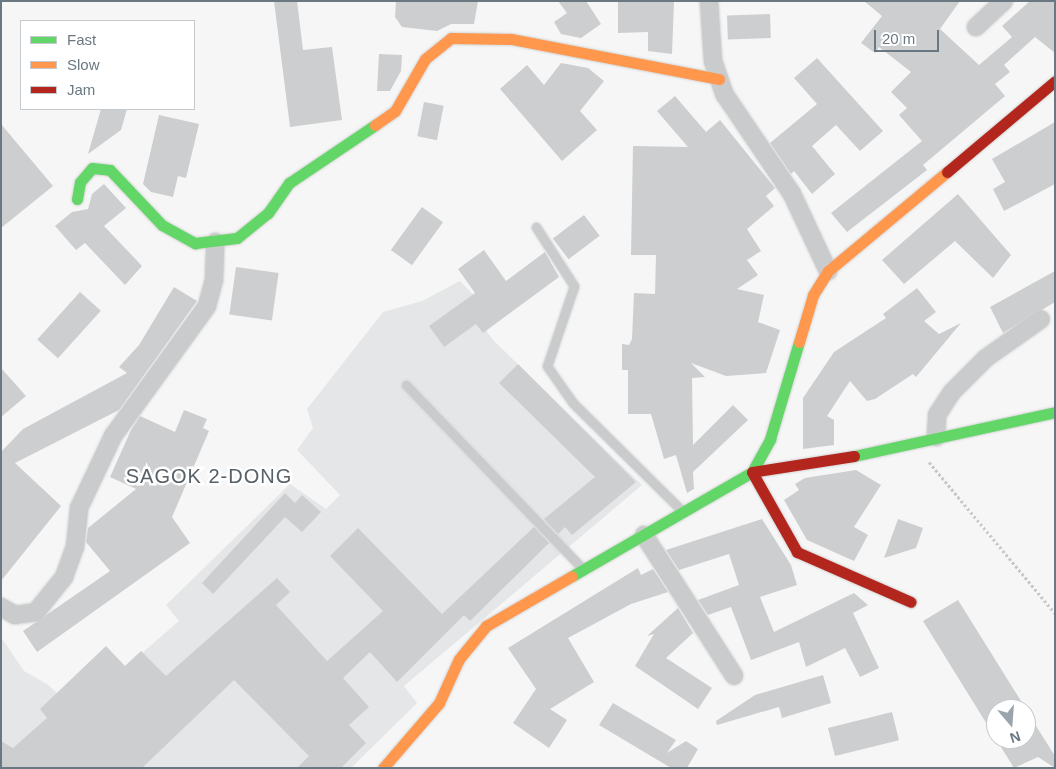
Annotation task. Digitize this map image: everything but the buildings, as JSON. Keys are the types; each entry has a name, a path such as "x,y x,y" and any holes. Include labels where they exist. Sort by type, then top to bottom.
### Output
{"street":[{"path":"709,1 712,53 725,95 792,194 828,271"},
{"path":"976,27 1004,1"},
{"path":"77,199 80,182 92,168 110,170 162,225 195,243 237,238 268,213 289,183 395,111 425,59 451,38 511,39 719,79"},
{"path":"752,472 770,439 813,295 828,271 1055,81"},
{"path":"1,607 15,615 36,612 64,577 75,547 78,508 113,436 208,306 214,280 214,242"},
{"path":"936,437 936,415 952,392 986,358 1041,319"},
{"path":"383,768 439,703 459,659 486,626 582,568 684,514 752,472 916,442 1055,412"},
{"path":"752,472 797,552 911,602"},
{"path":"644,535 734,676"}],"lane":[{"path":"536,227 574,286 547,366 573,403 684,514"},
{"path":"406,385 582,568"}],"path":[{"path":"916,442 938,478 1055,613"}],"shaded area":[{"path":"460,281 485,307 474,315 494,341 642,485 404,686 417,703 351,768 1,768 1,637 24,671 47,684 76,710 179,621 166,605 290,484 326,509 340,495 297,450 313,428 307,409 383,312 422,301"}],"traffic: fast":[{"path":"77,199 80,182 92,168 110,170 162,225 195,243 237,238 268,213 289,183 375,125"},
{"path":"572,576 752,472 770,439 799,342"},
{"path":"854,456 1055,412"}],"traffic: slow":[{"path":"375,125 395,111 425,59 451,38 511,39 719,79"},
{"path":"799,342 813,295 828,271 947,172"},
{"path":"383,768 439,703 459,659 486,626 572,576"}],"traffic: jam":[{"path":"947,172 1055,81"},
{"path":"854,456 752,472 797,552 911,602"}],"district":[{"name":"SAGOK 2-DONG","path":"209,476"}]}
